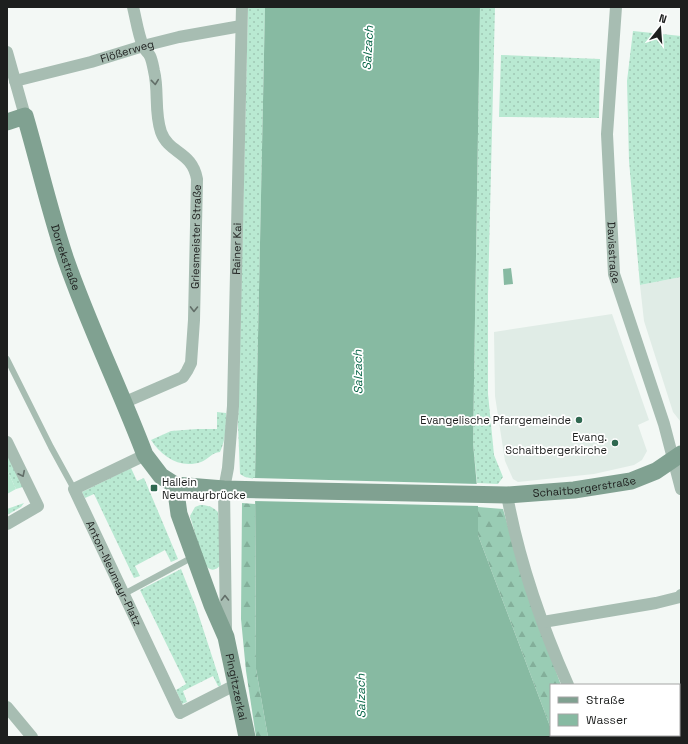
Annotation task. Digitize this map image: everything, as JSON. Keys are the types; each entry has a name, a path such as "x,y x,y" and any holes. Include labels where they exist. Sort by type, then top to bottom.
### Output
{"street":[{"name":"Griesmeister Straße","path":"123,403 183,377 191,363 194,320 196,174 190,161 166,141 161,132 156,112 154,71 150,56 143,46 133,7"},
{"name":"Rainer Kai","path":"224,489 228,468 233,406 242,7"},
{"name":"Davisstraße","path":"616,7 607,134 614,274 664,424 677,457 681,489"},
{"name":"Flößerweg","path":"15,81 92,62 143,46 179,37 241,26"},
{"name":"Dorrekstraße","path":"7,52 66,260 81,301 145,455"},
{"path":"7,122 25,116"},
{"path":"7,442 38,506 7,524"},
{"path":"74,489 145,455 162,476 175,485 224,489 226,637"},
{"name":"Schaitbergerstraße","path":"224,489 499,495 574,490 630,481 656,471 677,457"},
{"path":"175,485 179,514 212,605 226,637"},
{"name":"Anton-Neumayr-Platz","path":"74,489 180,713 235,685"},
{"path":"499,495 512,522 529,584 542,622 568,684"},
{"path":"542,622 656,603 680,597 681,595"},
{"name":"Pingitzzerkai","path":"226,637 247,737"},
{"path":"7,707 32,737"}],"lane":[{"path":"7,359 51,447 74,489"},
{"path":"124,594 195,556"}],"shaded area":[{"path":"248,7 265,7 255,479 245,477 240,474 238,425"},
{"path":"480,7 495,7 488,295 488,394 494,455 503,477 498,484 477,483 473,443"},
{"path":"633,31 681,36 681,277 640,285 629,161 627,81"},
{"path":"501,55 600,59 599,118 499,117"},
{"path":"681,277 680,421 673,412 644,321 640,285"},
{"path":"612,314 649,420 638,425 647,451 642,460 634,465 594,474 518,482 513,479 505,461 495,396 494,332"},
{"path":"217,412 226,413 225,433 222,447 220,452 201,462 186,464 172,460 160,452 151,440 171,431 217,429"},
{"path":"7,454 23,487 16,489 7,470"},
{"path":"131,468 137,481 144,478 178,559 171,562 165,550 135,566 140,576 134,578 94,494 85,498 82,492"},
{"path":"7,470 16,489 7,494"},
{"path":"24,503 21,507 7,515 7,509"},
{"path":"205,505 218,512 223,561 221,565 213,570 208,568 203,561 190,516 195,507"},
{"path":"181,569 196,607 221,684 220,687 218,686 213,676 183,691 187,702 182,704 176,690 186,684 140,590"}],"green space":[{"path":"242,503 255,504 256,669 268,737 256,737 246,671 241,619"},
{"path":"478,507 503,509 526,589 561,684 550,684 550,726 478,535"}],"water":[{"name":"Salzach","path":"265,7 480,7 473,443 478,498 478,535 550,726 550,736 554,737 268,737 256,669 255,479"},
{"path":"511,268 513,284 504,285 503,269"}],"pier":[{"path":"253,478 479,484 480,506 253,501"}],"place":[{"name":"Evangelische Pfarrgemeinde","path":"579,420"},
{"name":"Evang. Schaitbergerkirche","path":"615,443"},
{"name":"Hallein Neumayrbrücke","path":"154,488"}]}
